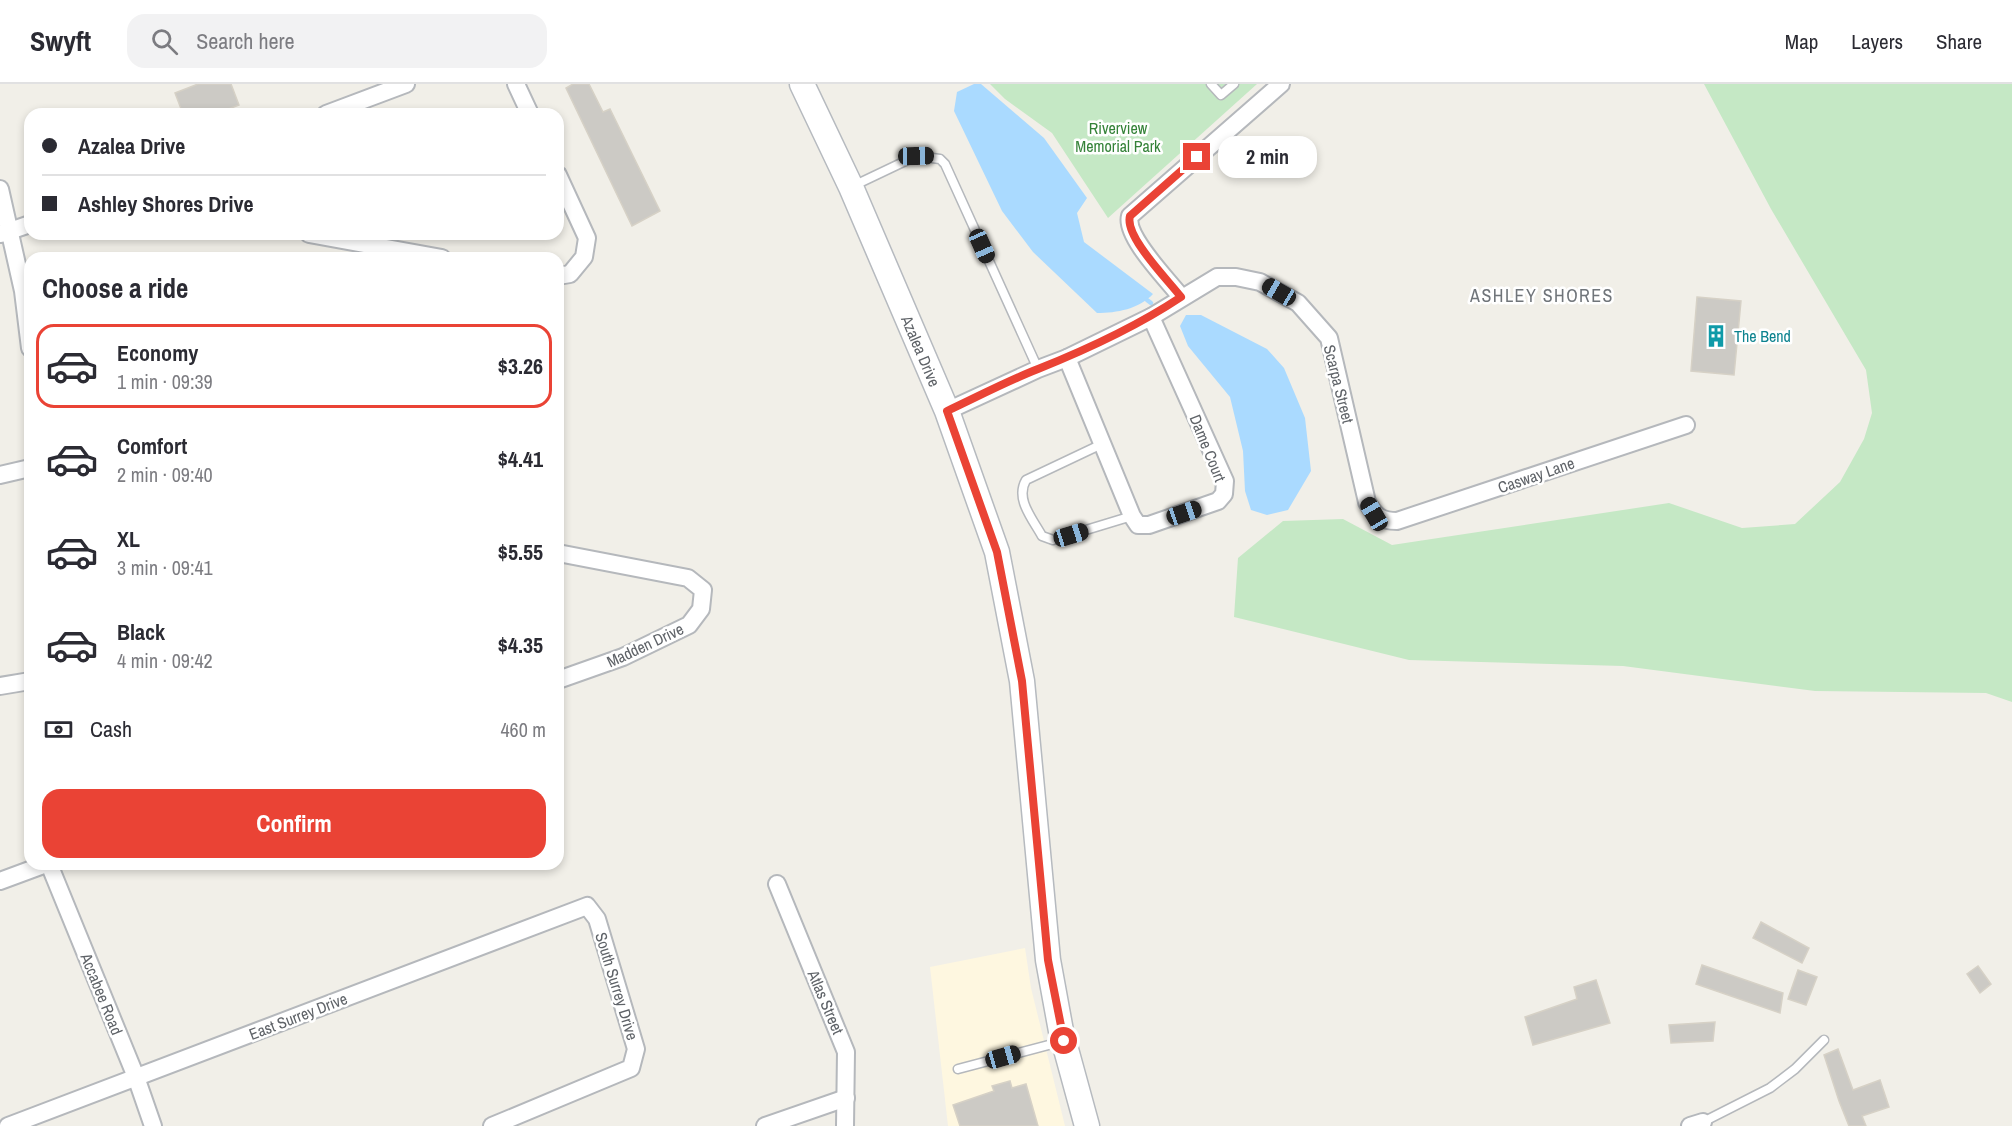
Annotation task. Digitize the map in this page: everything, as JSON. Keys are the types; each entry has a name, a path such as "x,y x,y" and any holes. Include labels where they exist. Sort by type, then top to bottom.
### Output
{"street":[{"path":"342,108 406,84"},
{"path":"516,84 527,108"},
{"name":"Azalea Drive","path":"802,84 851,187 947,411 997,552 1022,681 1048,960 1064,1041 1087,1126"},
{"path":"1181,297 1133,237 1128,223 1130,216 1281,84"},
{"path":"564,188 587,238 584,257 570,274 564,275"},
{"path":"0,189 5,233 24,299"},
{"path":"5,233 24,226"},
{"path":"342,240 409,252"},
{"name":"Scarpa Street","path":"947,411 1067,358 1151,317 1217,277 1236,277 1260,282 1298,303 1329,338 1367,502 1374,514 1385,521"},
{"name":"Dame Court","path":"1132,516 1138,525 1149,525 1218,501 1224,494 1225,481 1151,317"},
{"path":"1067,358 1132,516"},
{"name":"Casway Lane","path":"1385,521 1397,521 1686,425"},
{"path":"0,475 24,469"},
{"name":"Madden Drive","path":"564,554 688,578 703,590 701,609 688,625 623,657 564,678"},
{"path":"0,686 24,682"},
{"path":"0,881 30,870"},
{"name":"Accabee Road","path":"50,870 136,1077 153,1126"},
{"name":"Atlas Street","path":"777,884 846,1052 845,1126"},
{"name":"East Surrey Drive","path":"8,1126 587,906"},
{"name":"South Surrey Drive","path":"492,1126 631,1068 636,1049 597,919 587,906"},
{"path":"765,1126 846,1098"}],"lane":[{"path":"1211,84 1221,95 1234,84"},
{"path":"851,187 916,156 940,159 1038,369"},
{"path":"1102,444 1026,480 1022,488 1022,500 1042,536 1053,540 1132,516"},
{"path":"1696,1124 1770,1088 1795,1069 1824,1040"},
{"path":"958,1069 1064,1041"}],"shaded area":[{"path":"1025,948 1031,988 1065,1126 948,1126 930,967"}],"green space":[{"name":"Riverview Memorial Park","path":"990,84 1257,84 1108,218 1052,133 1005,99"},
{"path":"1704,84 2012,84 2012,702 1986,693 1815,691 1623,666 1409,660 1234,617 1238,558 1283,521 1343,519 1392,545 1669,503 1742,528 1795,524 1840,482 1864,439 1872,413 1866,370 1771,209"}],"water":[{"path":"974,84 981,84 1044,138 1087,198 1077,213 1084,242 1153,294 1147,299 1127,309 1097,313 1033,252 1002,211 954,111 957,92"},
{"path":"1186,315 1201,315 1267,349 1284,368 1305,418 1311,471 1288,510 1267,515 1251,510 1245,491 1243,451 1230,397 1188,346 1180,326"}],"building":[{"path":"198,84 231,84 239,105 231,108 181,108 175,93"},
{"path":"573,84 589,84 603,112 610,109 660,211 632,226 566,88"},
{"name":"The Bend","path":"1697,297 1741,301 1734,375 1691,371"},
{"path":"1761,922 1809,948 1802,963 1753,938"},
{"path":"1702,965 1783,993 1780,1013 1696,984"},
{"path":"1978,966 1991,984 1980,993 1967,974"},
{"path":"1798,970 1817,977 1806,1005 1788,999"},
{"path":"1596,980 1610,1023 1533,1045 1525,1017 1577,999 1574,987"},
{"path":"1715,1022 1713,1041 1671,1043 1669,1025"},
{"path":"1838,1049 1853,1090 1880,1080 1889,1107 1862,1116 1866,1126 1849,1126 1839,1101 1824,1055"},
{"path":"1010,1081 1012,1088 1026,1084 1038,1126 960,1126 953,1105 994,1091 992,1086"}],"waterway":[{"path":"1147,300 1151,303"}],"place":[{"name":"The Bend","path":"1716,336"}],"district":[{"name":"ASHLEY SHORES","path":"1542,295"}],"route":[{"path":"1064,1041 1048,960 1022,681 997,552 947,411 1067,358 1151,317 1181,297 1133,237 1128,223 1130,216 1197,157"}]}
